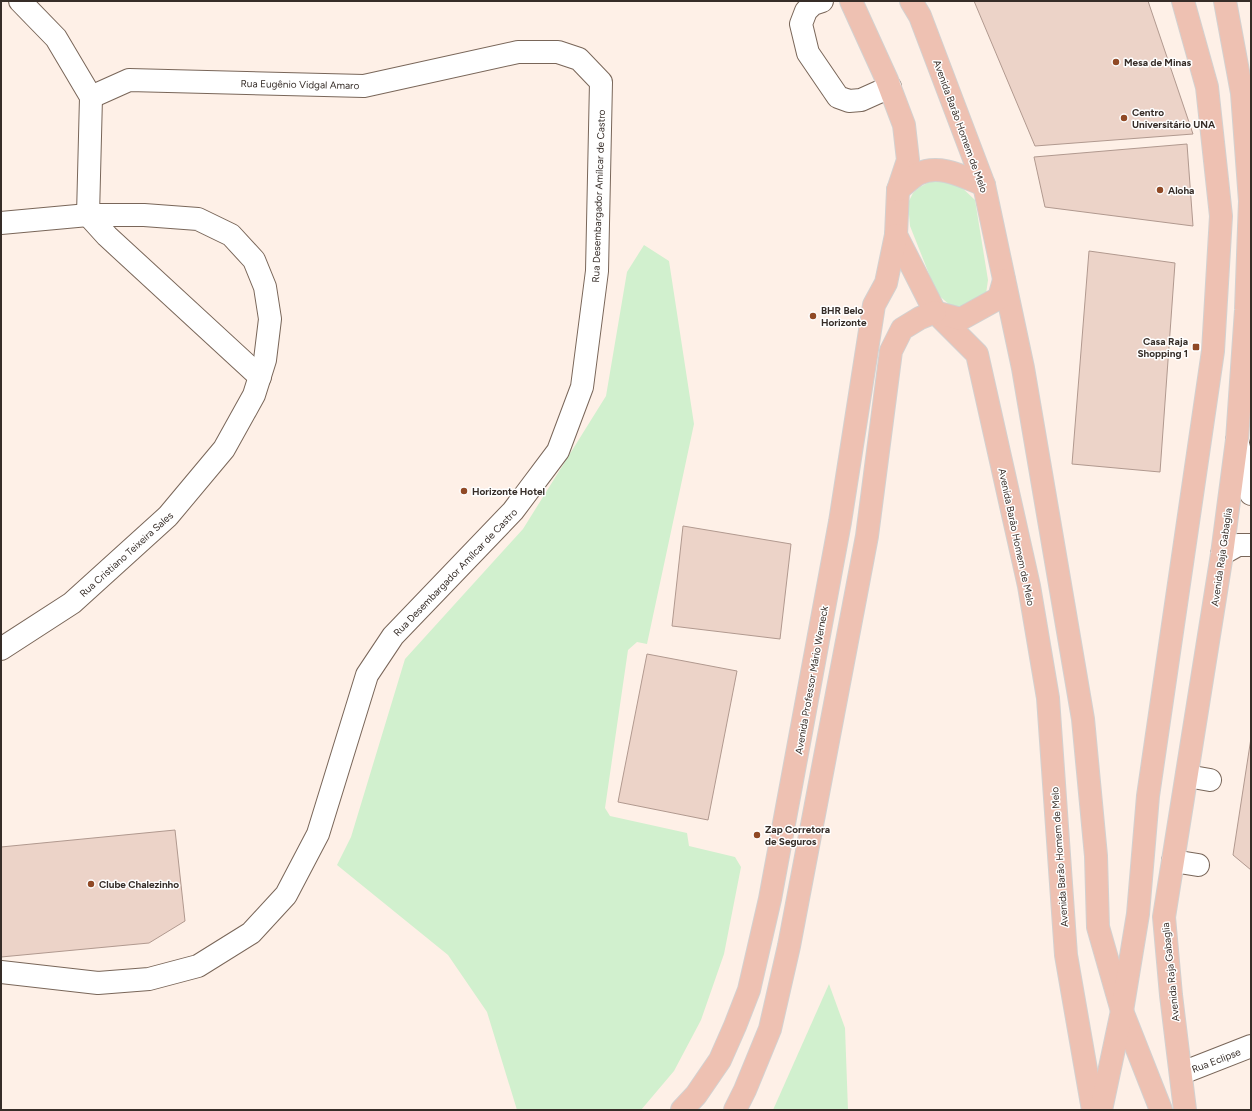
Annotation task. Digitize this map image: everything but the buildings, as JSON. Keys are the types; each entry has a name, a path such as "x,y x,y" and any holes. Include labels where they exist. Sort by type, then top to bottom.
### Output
{"main road":[{"name":"Avenida Barão Homem de Melo","path":"852,1 904,124 908,160 898,190 896,235 935,312 977,354 1029,586 1048,698 1066,955 1093,1110"},
{"name":"Avenida Barão Homem de Melo","path":"911,1 922,23 984,185 1023,368 1083,719 1096,856 1098,927 1122,1011 1161,1110"},
{"path":"1101,1110 1122,1011 1138,914 1148,796 1214,335 1221,216 1207,87 1183,1"},
{"name":"Avenida Raja Gabaglia","path":"1185,1110 1182,1073 1170,995 1164,917 1222,554 1237,440 1246,310 1250,201 1248,146 1242,93 1225,1"},
{"path":"898,190 918,174 935,169 957,174 984,185"},
{"name":"Avenida Professor Mário Werneck","path":"682,1110 696,1094 720,1060 749,990 770,899 840,522 874,305 886,283 896,235"},
{"path":"735,1110 770,1030 789,946 867,536 891,351 902,330 920,318 935,312 961,318 999,298 1004,280"},
{"path":"840,522 842,539 850,546 860,548 867,536"}],"street":[{"path":"20,1 56,38 91,97 88,215 107,236 260,377"},
{"path":"822,1 813,4 806,11 801,24 808,53 838,97 849,101 861,100 890,88"},
{"name":"Rua Eugênio Vidgal Amaro","path":"91,97 129,80 364,86 518,52 558,52 580,59"},
{"name":"Rua Desembargador Amílcar de Castro","path":"1,972 98,983 149,979 191,968 198,966 251,933 286,895 318,834 367,675 393,636 513,511 558,451 582,387 597,271 601,82 580,59"},
{"name":"Rua Cristiano Teixeira Sales","path":"1,223 88,215 144,215 198,219 231,235 254,260 265,287 270,319 265,360 254,395 224,449 168,516 72,602 1,649"},
{"path":"1237,440 1251,494"},
{"path":"1222,554 1238,545 1251,545"},
{"path":"1187,776 1210,780"},
{"path":"1173,861 1198,865"},
{"name":"Rua Eclipse","path":"1182,1073 1251,1046"}],"green space":[{"path":"935,179 958,184 975,200 988,280 986,294 963,308 950,305 937,294 910,226 908,203 913,193 920,187"},
{"path":"644,245 669,261 694,424 647,644 637,642 628,650 605,808 610,816 687,833 689,846 735,857 741,867 724,954 701,1020 674,1071 641,1110 517,1110 487,1012 448,955 337,865 351,837 405,659 523,529 606,396 627,272"},
{"path":"829,984 845,1028 848,1110 773,1110"}],"place":[{"name":"Mesa de Minas","path":"1116,62"},
{"name":"Centro Universitário UNA","path":"1124,118"},
{"name":"Aloha","path":"1160,190"},
{"name":"BHR Belo Horizonte","path":"813,316"},
{"name":"Casa Raja Shopping 1","path":"1196,347"},
{"name":"Horizonte Hotel","path":"464,491"},
{"name":"Zap Corretora de Seguros","path":"757,835"},
{"name":"Clube Chalezinho","path":"91,884"}]}
